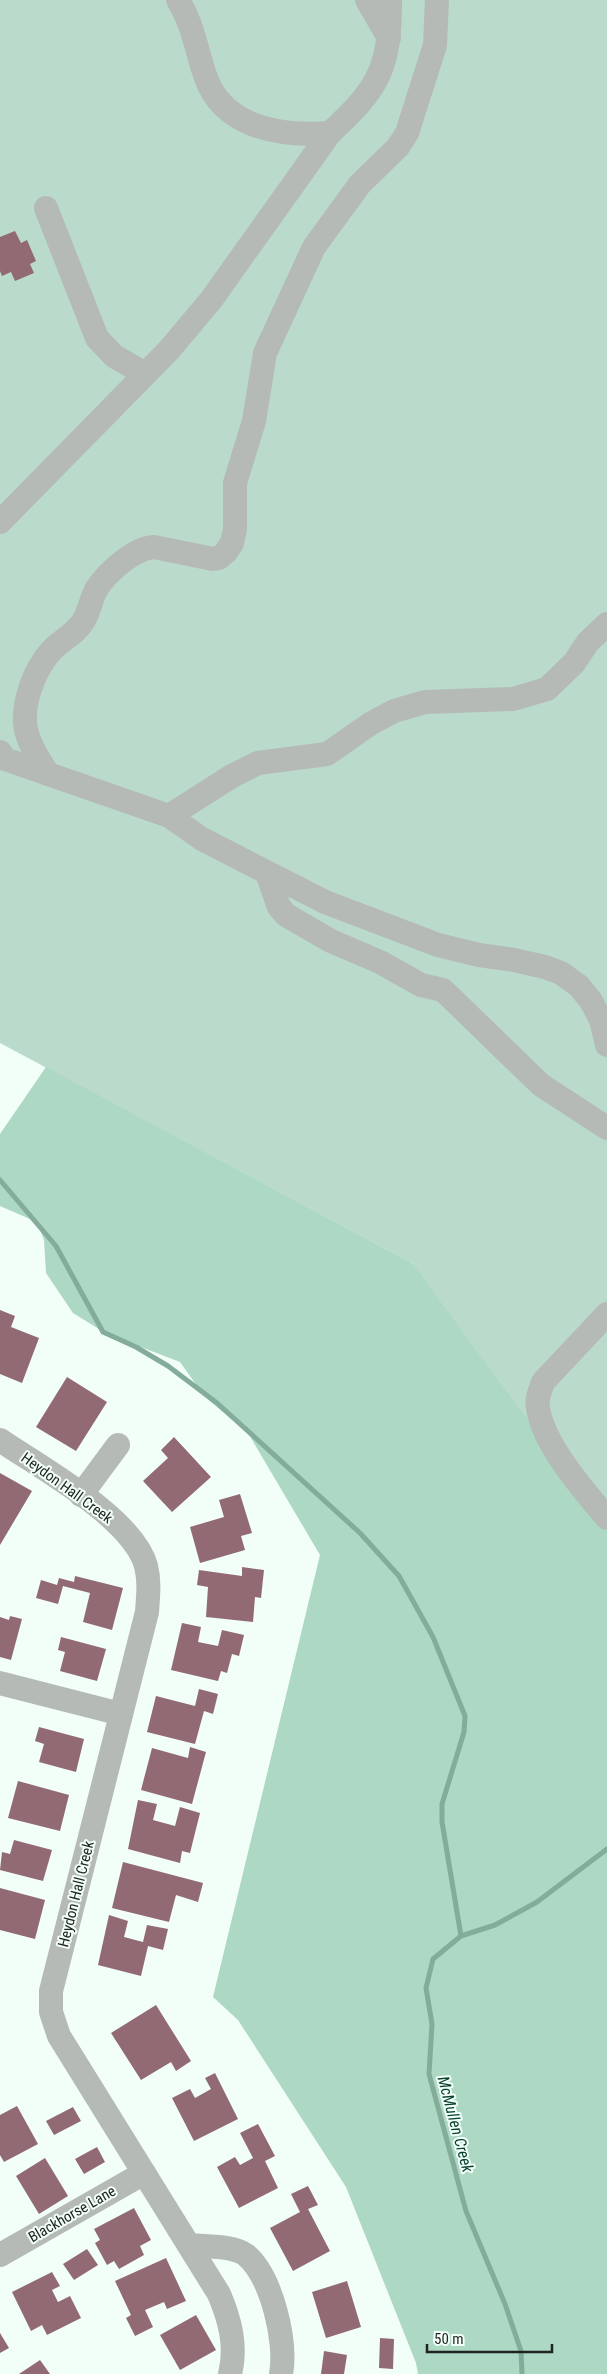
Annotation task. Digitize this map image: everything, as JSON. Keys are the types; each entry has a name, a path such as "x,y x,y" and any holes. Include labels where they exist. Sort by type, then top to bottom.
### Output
{"street":[{"path":"178,0 194,34 211,90 223,108 236,117 254,125 301,134 330,133"},
{"path":"367,0 389,38"},
{"path":"0,522 169,350 210,300 330,133 353,112 373,88 385,62 389,38 390,0"},
{"path":"48,774 37,757 26,731 25,721 28,699 34,679 44,660 51,651 81,624 98,587 126,558 144,547 154,547 212,559 219,558 232,543 235,529 235,483 254,421 264,353 314,247 360,184 398,147 407,133 435,45 437,0"},
{"path":"46,208 98,338 114,356 145,374"},
{"path":"170,816 232,776 258,763 327,754 370,724 394,711 425,702 512,699 547,689 574,663 588,642 607,624"},
{"path":"2,756 170,816 202,839 325,902 438,945 522,961 561,974 579,986 591,1001 601,1020 607,1045"},
{"path":"267,872 279,907 286,915 331,941 380,962 421,985 444,990 541,1085 607,1128"},
{"path":"607,1314 543,1382 538,1394 537,1407 542,1425 553,1448 607,1518"},
{"name":"Heydon Hall Creek","path":"0,1440 81,1495 126,1531 138,1549 147,1572 149,1586 147,1612 51,1991 51,2012 59,2036 219,2294 229,2317 233,2342 230,2374"},
{"path":"81,1495 118,1444"},
{"path":"0,1683 121,1714"},
{"name":"Blackhorse Lane","path":"0,2254 144,2173"},
{"path":"190,2245 225,2247 246,2255 266,2283 278,2320 283,2350 281,2374"}],"green space":[{"path":"0,0 607,0 607,1564 412,1263 0,1043"},
{"path":"46,1067 412,1263 607,1528 607,2374 418,2374 416,2363 346,2187 238,2020 213,1997 320,1555 248,1433 205,1397 180,1362 107,1334 73,1313 46,1273 44,1240 37,1222 0,1206 0,1134"}],"building":[{"path":"15,231 21,243 27,240 36,261 30,264 34,273 15,281 11,272 2,276 0,271 0,237"},
{"path":"0,1310 15,1316 11,1327 39,1338 22,1383 0,1374"},
{"path":"67,1377 107,1402 76,1451 36,1427"},
{"path":"174,1437 211,1477 172,1512 143,1481 168,1458 161,1450"},
{"path":"0,1473 32,1491 0,1545"},
{"path":"240,1494 252,1533 241,1536 245,1550 200,1563 190,1527 224,1517 219,1500"},
{"path":"242,1567 264,1570 261,1598 255,1597 253,1622 206,1617 208,1587 197,1585 199,1570 242,1576"},
{"path":"75,1576 123,1588 112,1630 83,1622 90,1593 63,1586 58,1604 36,1598 41,1580 57,1585 59,1578 74,1582"},
{"path":"10,1616 22,1619 11,1660 0,1657 0,1617 9,1620"},
{"path":"182,1623 201,1627 198,1642 218,1646 222,1630 244,1635 239,1656 232,1654 227,1673 221,1671 218,1681 171,1670"},
{"path":"61,1637 106,1649 97,1681 60,1671 65,1652 58,1650"},
{"path":"199,1689 218,1694 213,1714 204,1711 195,1744 147,1732 156,1696 195,1706"},
{"path":"39,1727 84,1739 76,1772 39,1762 44,1744 35,1741"},
{"path":"190,1747 206,1752 192,1804 141,1790 152,1748 188,1758"},
{"path":"18,1781 69,1795 60,1831 8,1818"},
{"path":"138,1800 157,1804 153,1820 175,1826 180,1807 200,1813 190,1853 182,1851 180,1863 128,1849"},
{"path":"14,1840 52,1850 43,1881 0,1870 2,1852 10,1854"},
{"path":"123,1862 203,1883 198,1902 176,1895 169,1922 112,1908"},
{"path":"0,1888 45,1900 35,1939 0,1930"},
{"path":"109,1915 128,1921 124,1937 143,1942 147,1925 168,1929 163,1950 148,1946 141,1976 98,1965"},
{"path":"156,2005 191,2061 176,2071 171,2062 141,2080 111,2033"},
{"path":"215,2073 238,2119 194,2141 172,2098 190,2089 195,2098 211,2089 205,2078"},
{"path":"17,2106 38,2144 4,2162 0,2155 0,2115"},
{"path":"73,2107 81,2121 54,2135 46,2121"},
{"path":"258,2124 275,2156 265,2161 278,2188 239,2208 217,2167 235,2157 240,2165 253,2158 240,2133"},
{"path":"97,2147 105,2162 84,2174 75,2159"},
{"path":"45,2158 68,2196 39,2214 16,2176"},
{"path":"308,2186 318,2205 308,2209 330,2251 293,2271 270,2228 300,2212 291,2194"},
{"path":"134,2208 151,2240 140,2246 144,2255 119,2269 114,2261 107,2265 95,2243 100,2240 94,2229"},
{"path":"87,2249 98,2265 74,2280 63,2264"},
{"path":"166,2258 186,2301 167,2309 164,2302 145,2310 153,2327 135,2336 126,2318 131,2315 115,2281"},
{"path":"52,2272 60,2286 52,2290 58,2302 70,2296 81,2318 47,2335 42,2325 31,2331 12,2292"},
{"path":"347,2281 361,2327 326,2338 312,2292"},
{"path":"196,2315 216,2350 180,2370 160,2335"},
{"path":"0,2333 9,2348 0,2353"},
{"path":"380,2338 394,2339 393,2369 379,2368"},
{"path":"324,2351 347,2355 344,2374 321,2374"},
{"path":"40,2360 50,2374 19,2374"}],"waterway":[{"path":"0,1180 56,1246 103,1332 136,1347 168,1366 217,1403 360,1533 399,1576 433,1637 465,1716 464,1732 442,1804 442,1822 461,1936"},
{"name":"McMullen Creek","path":"522,2374 521,2351 505,2304 466,2211 429,2074 432,2024 426,1988 433,1959 461,1936 495,1925 537,1902 607,1849"}]}
